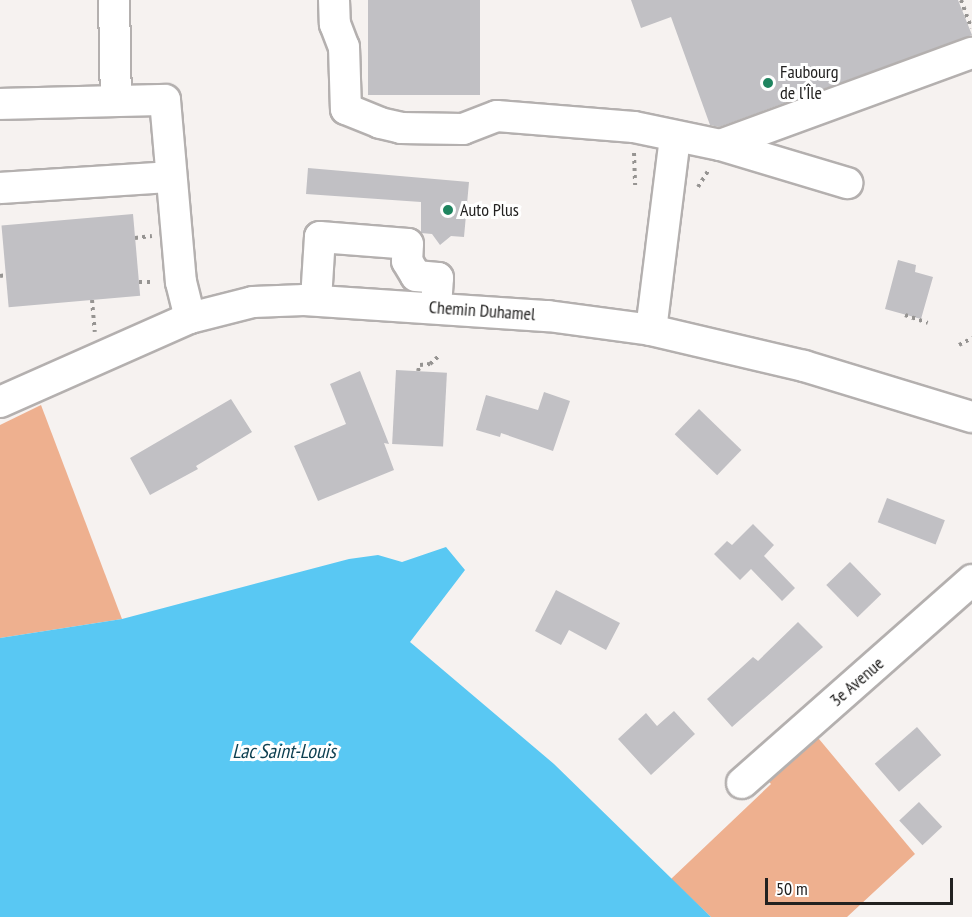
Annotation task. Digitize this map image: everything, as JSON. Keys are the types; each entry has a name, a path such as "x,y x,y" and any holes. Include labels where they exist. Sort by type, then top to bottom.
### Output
{"street":[{"path":"114,0 116,101"},
{"path":"334,0 335,24 344,46 346,109 369,119 401,128 463,129 497,116 634,128 720,145 847,183"},
{"path":"720,145 972,53"},
{"path":"0,104 165,100 169,177 181,282 190,318"},
{"path":"651,330 675,136"},
{"path":"0,188 169,177"},
{"path":"316,300 320,237 408,244 407,261 416,276 438,278 436,308"},
{"name":"Chemin Duhamel","path":"0,402 190,318 253,302 316,300 548,316 651,330 804,366 972,417"},
{"name":"3e Avenue","path":"742,783 972,580"}],"path":[{"path":"961,0 972,32"},
{"path":"635,184 636,171"},
{"path":"905,315 928,323"},
{"path":"959,345 972,338"},
{"path":"418,371 420,364 430,364 440,355"}],"shaded area":[{"path":"41,405 122,619 0,638 0,425"},
{"path":"814,733 915,854 847,917 711,917 671,879 771,784 763,775"}],"water":[{"name":"Lac Saint-Louis","path":"446,547 465,570 410,642 554,764 711,917 0,917 0,638 122,619 349,559 378,555 402,562"}],"building":[{"path":"368,0 480,0 480,95 368,95"},
{"name":"Faubourg de l’Île","path":"631,0 958,0 972,35 719,127 710,125 671,17 641,28"},
{"path":"308,168 469,182 464,237 451,236 440,245 432,234 421,233 421,202 306,194"},
{"path":"133,214 140,296 9,307 2,226"},
{"path":"898,260 916,265 915,272 933,277 921,319 885,309"},
{"path":"396,370 447,373 443,447 392,444"},
{"path":"360,371 389,444 384,443 394,470 318,501 294,446 346,424 330,384"},
{"path":"544,392 570,401 553,451 501,433 500,437 476,430 486,395 538,410"},
{"path":"231,399 252,432 196,466 198,469 150,495 130,458"},
{"path":"699,409 741,450 717,475 675,434"},
{"path":"887,498 945,520 936,544 878,522"},
{"path":"753,524 774,545 764,556 795,588 782,601 751,569 740,580 714,554 727,541 732,545"},
{"path":"850,562 881,594 858,617 826,585"},
{"path":"556,590 620,623 606,650 569,630 561,645 535,631"},
{"path":"798,622 823,647 732,727 707,699 753,657 758,661"},
{"path":"674,711 695,734 651,775 618,739 646,713 657,726"},
{"path":"917,727 941,755 899,792 875,764"},
{"path":"919,802 942,827 922,845 899,820"}],"place":[{"name":"Faubourg de l’Île","path":"768,83"},
{"name":"Auto Plus","path":"448,210"}]}
